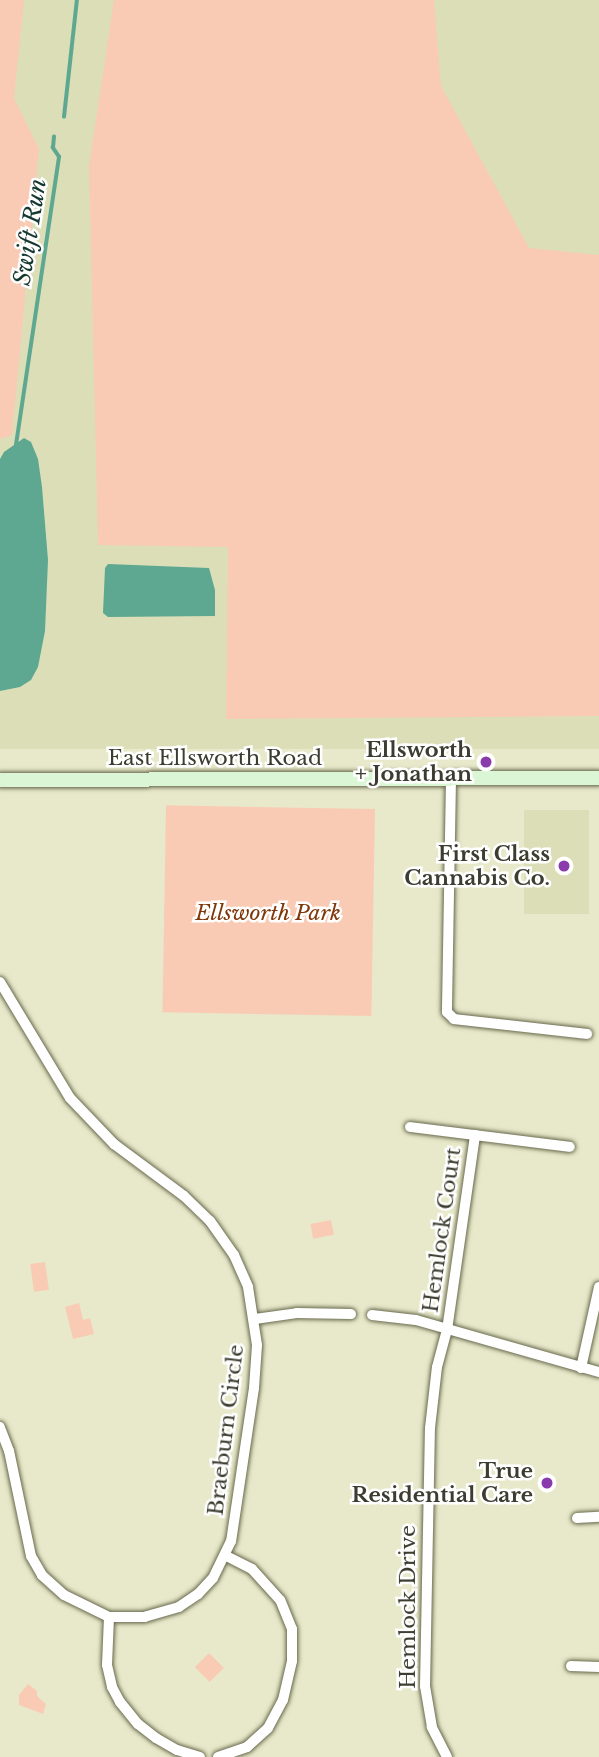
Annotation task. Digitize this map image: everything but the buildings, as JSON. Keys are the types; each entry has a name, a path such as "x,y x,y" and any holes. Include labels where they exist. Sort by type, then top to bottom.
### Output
{"main road":[{"name":"East Ellsworth Road","path":"0,780 599,778"}],"street":[{"path":"451,779 447,1012 454,1018 587,1034"},
{"name":"Braeburn Circle","path":"0,982 55,1077 76,1106 114,1144 184,1196 210,1221 242,1272 255,1319 257,1345 254,1388 235,1525 226,1556 213,1578 198,1594 179,1607 145,1617 108,1617 64,1595 38,1570 25,1535 15,1478 0,1427"},
{"name":"Hemlock Court","path":"410,1127 570,1147"},
{"name":"Hemlock Court","path":"447,1330 475,1135"},
{"path":"581,1368 599,1287"},
{"path":"255,1319 297,1313 351,1314"},
{"path":"372,1315 416,1320 599,1372"},
{"name":"Hemlock Drive","path":"447,1330 437,1367 430,1428 425,1686 432,1727 447,1757"},
{"path":"577,1518 599,1517"},
{"path":"218,1757 247,1747 268,1728 283,1700 293,1652 292,1629 280,1600 252,1569 226,1556"},
{"path":"108,1617 107,1665 112,1687 120,1702 138,1724 156,1738 177,1750 200,1757"},
{"path":"571,1666 599,1667"}],"shaded area":[{"path":"0,0 599,0 599,749 0,749"},
{"path":"524,810 589,810 589,914 524,914"}],"green space":[{"path":"0,0 24,0 14,98 39,149 12,435 0,439"},
{"path":"114,0 434,0 441,86 529,248 599,255 599,716 226,719 228,547 98,545 89,166"},
{"name":"Ellsworth Park","path":"166,805 375,809 371,1016 162,1012"},
{"path":"331,1220 334,1235 313,1239 310,1224"},
{"path":"45,1262 49,1290 34,1292 30,1264"},
{"path":"79,1303 83,1320 90,1318 94,1334 73,1339 65,1307"},
{"path":"209,1653 224,1668 210,1682 195,1667"},
{"path":"28,1684 46,1704 43,1714 19,1705 19,1695"}],"water":[{"path":"24,438 31,442 38,459 42,487 48,560 45,631 38,667 31,680 20,687 0,691 0,459 4,452"},
{"path":"108,564 209,568 215,590 215,616 108,617 103,613 105,568"}],"waterway":[{"name":"Swift Run","path":"64,117 77,0"},
{"name":"Swift Run","path":"16,445 59,157 53,148 54,137"}],"place":[{"name":"Ellsworth + Jonathan","path":"486,762"},
{"name":"First Class Cannabis Co.","path":"564,866"},
{"name":"True Residential Care","path":"547,1483"}]}
